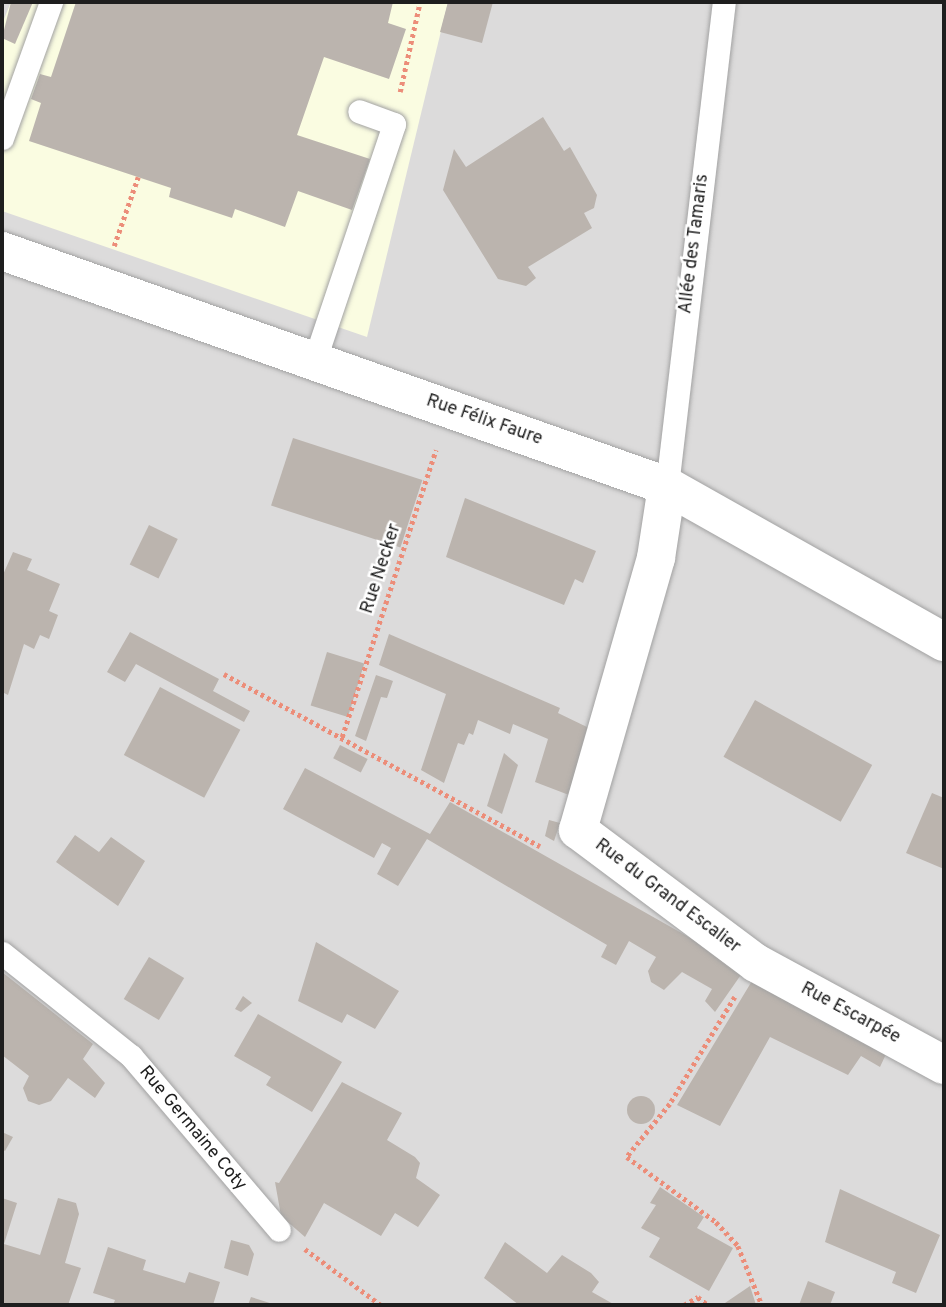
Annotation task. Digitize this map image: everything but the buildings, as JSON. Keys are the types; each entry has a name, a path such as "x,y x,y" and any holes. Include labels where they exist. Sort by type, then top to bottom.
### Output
{"street":[{"name":"Rue Félix Faure","path":"2,251 667,486 944,642"},
{"name":"Rue du Grand Escalier","path":"667,486 656,558 578,830 756,963"},
{"name":"Rue Escarpée","path":"756,963 944,1065"}],"lane":[{"path":"2,138 51,2"},
{"name":"Allée des Tamaris","path":"667,486 724,2"},
{"path":"314,362 394,124 359,111"},
{"name":"Rue Germaine Coty","path":"2,953 131,1056 279,1230"}],"path":[{"path":"394,124 420,2"},
{"path":"101,286 138,177"},
{"name":"Rue Necker","path":"342,737 450,409"},
{"path":"224,674 549,850"},
{"name":"Rue du Grand Escalier","path":"756,963 670,1104 626,1157 716,1222 738,1247 762,1305"},
{"path":"279,1230 381,1305"},
{"path":"684,1305 698,1297 708,1305"}],"shaded area":[{"path":"2,2 944,2 944,1305 2,1305"},
{"path":"11,2 448,2 367,337 2,211 2,24"}]}
